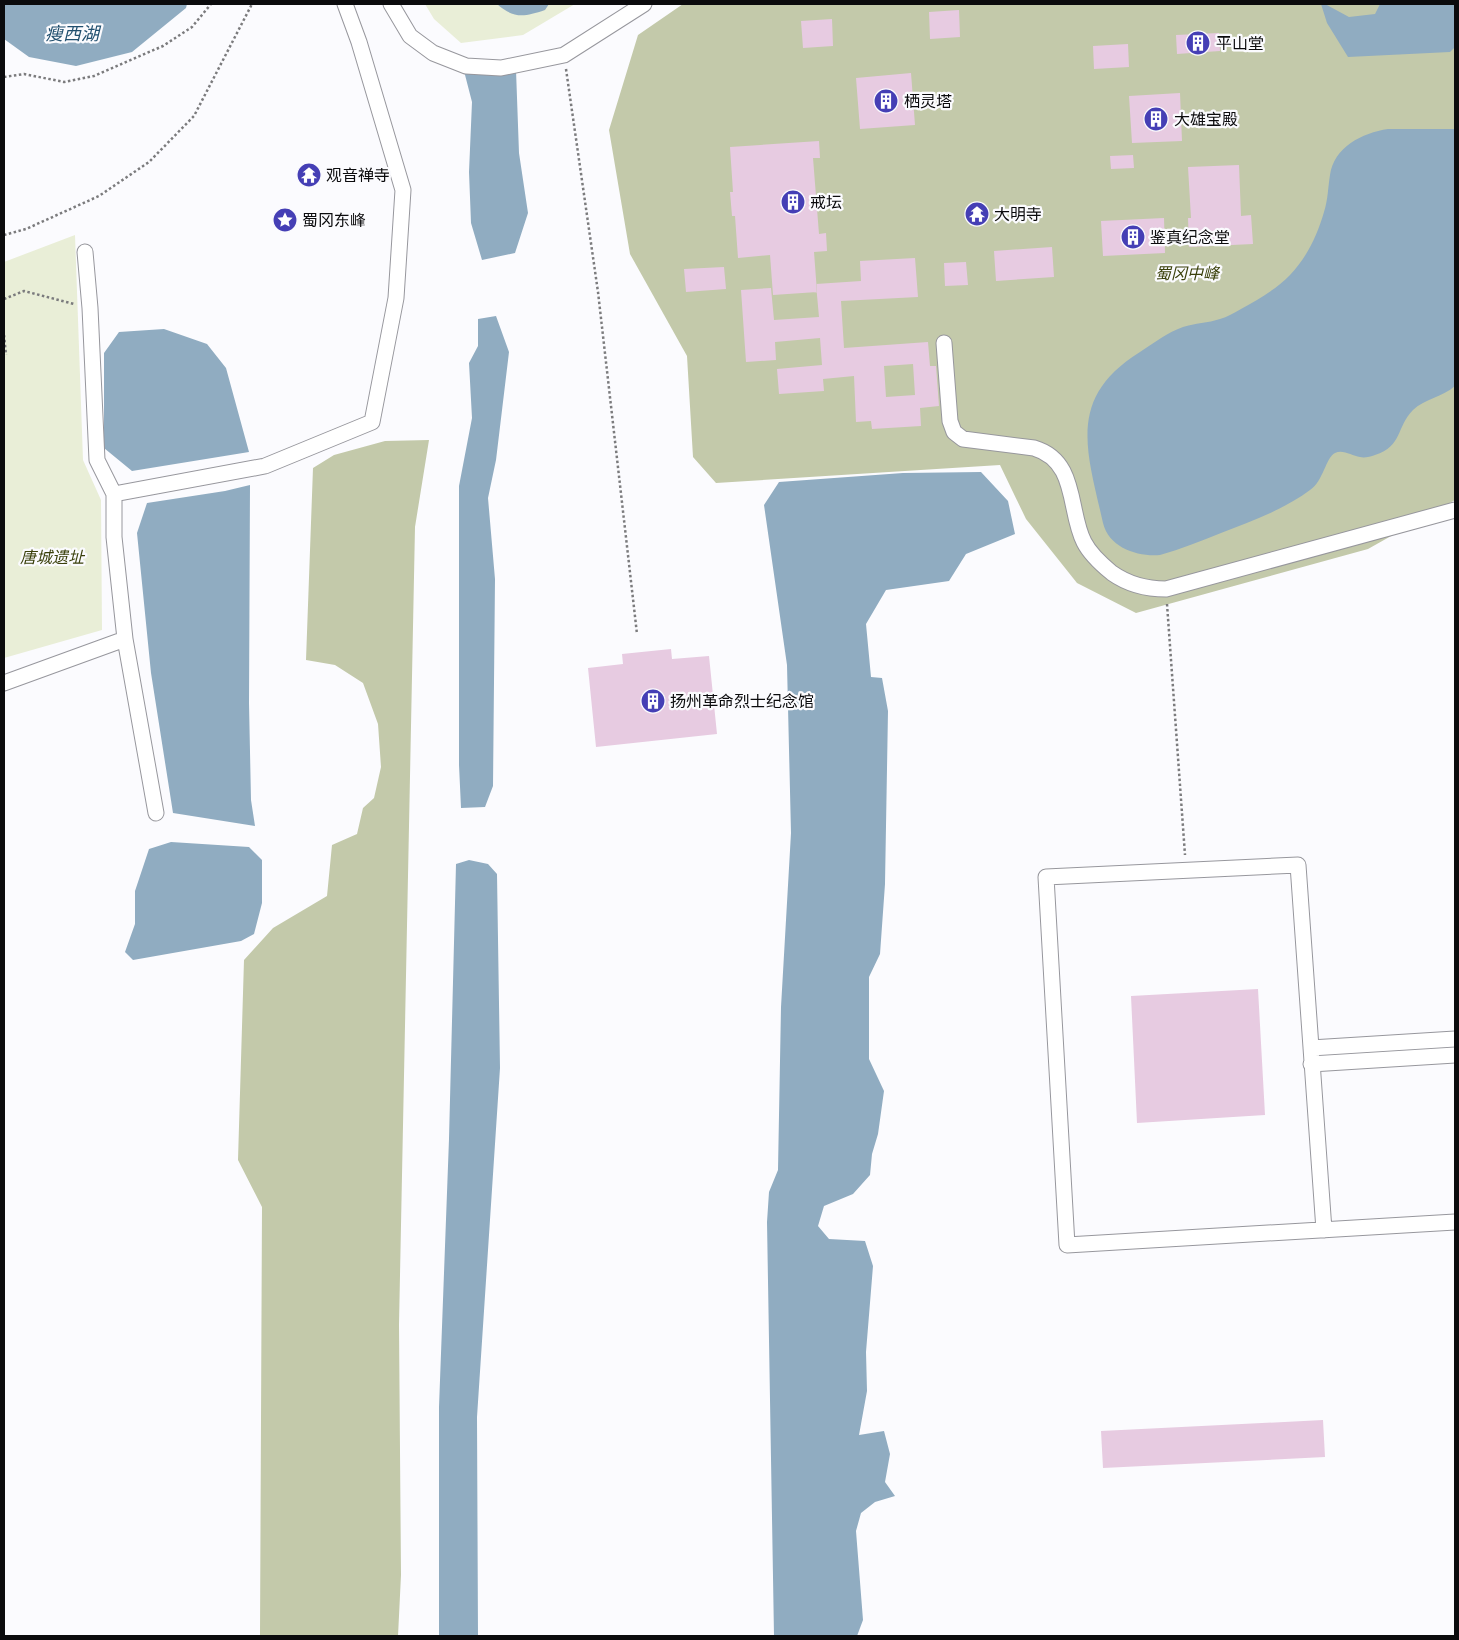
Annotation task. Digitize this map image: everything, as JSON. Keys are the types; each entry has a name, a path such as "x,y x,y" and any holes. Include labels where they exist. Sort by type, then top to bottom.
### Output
{"street":[{"path":"114,494 265,466 372,422 396,298 403,190 359,42 345,4"},
{"path":"391,4 410,36 433,53 466,66 501,68 564,55 644,4"},
{"path":"85,252 90,308 97,460 114,494 114,537 125,640 156,813"},
{"path":"944,343 950,421 954,432 963,439 1045,451 1057,464 1069,485 1079,531 1090,552 1103,566 1130,584 1166,589 1455,510"},
{"path":"4,682 125,640"},
{"path":"1324,1230 1298,865 1046,877 1067,1245 1324,1230 1455,1222"},
{"path":"1311,1048 1455,1039"},
{"path":"1311,1064 1455,1055"}],"path":[{"path":"4,77 24,74 64,82 94,76 163,46 192,27 211,4"},
{"path":"4,235 26,229 99,196 149,162 194,116 252,4"},
{"path":"564,55 598,292 637,634"},
{"path":"4,299 24,291 90,308"},
{"path":"4,336 6,355"},
{"path":"1166,589 1186,871"}],"green space":[{"path":"425,4 575,4 523,35 461,43 434,19"},
{"name":"蜀冈中峰","path":"683,4 1455,4 1455,500 1368,549 1136,613 1077,583 1026,519 1000,465 716,483 693,457 687,356 630,254 609,130 638,35"},
{"name":"唐城遗址","path":"75,235 83,460 101,500 102,630 4,658 4,262"},
{"path":"429,440 415,527 399,1325 401,1575 398,1636 260,1636 262,1207 238,1160 244,960 273,928 327,896 332,845 357,834 363,808 374,798 381,767 378,724 363,683 335,665 306,660 313,468 334,455 385,441"}],"water":[{"name":"瘦西湖","path":"4,4 187,4 186,8 132,52 76,66 29,57 4,39"},
{"path":"497,4 549,4 545,10 520,15 509,12"},
{"path":"1321,4 1325,4 1349,17 1375,14 1380,4 1455,4 1455,47 1450,52 1348,57 1327,23"},
{"path":"516,70 519,153 528,213 515,253 482,260 471,223 469,172 472,102 464,71"},
{"path":"1388,129 1455,129 1455,386 1445,393 1417,406 1408,416 1390,447 1373,456 1365,457 1344,452 1335,453 1329,459 1318,481 1310,490 1267,514 1160,555 1134,552 1118,545 1106,532 1103,523 1088,449 1088,428 1092,407 1101,388 1117,370 1166,335 1183,327 1228,316 1273,290 1290,275 1315,238 1325,207 1330,175 1337,157 1343,149 1359,138"},
{"path":"496,316 509,352 496,460 488,498 495,579 493,786 485,807 461,808 459,765 459,486 472,418 469,363 478,346 478,319"},
{"path":"164,329 207,344 226,368 249,452 132,471 104,448 104,353 119,332"},
{"path":"981,472 1008,501 1015,534 966,554 949,581 886,590 866,624 871,677 882,678 888,711 885,884 880,954 869,977 869,1059 884,1091 870,1175 853,1194 824,1206 818,1226 829,1239 865,1241 873,1266 866,1352 867,1391 859,1435 884,1431 890,1454 885,1482 895,1496 875,1502 861,1513 856,1531 863,1620 857,1636 774,1636 767,1222 769,1192 778,1170 781,1007 791,833 787,665 764,505 779,482 903,473"},
{"path":"250,485 249,703 251,800 255,826 173,813 151,673 137,533 147,503 225,491"},
{"path":"171,842 249,847 262,860 262,903 254,934 241,941 133,960 125,952 135,924 135,891 149,849"},
{"path":"469,860 488,864 497,874 500,1068 477,1417 478,1636 439,1636 439,1407 449,1139 456,864"}],"building":[{"path":"959,10 960,37 930,39 929,12"},
{"path":"832,19 833,46 803,48 801,21"},
{"name":"平山堂","path":"1219,33 1220,51 1177,54 1176,35"},
{"path":"1128,44 1129,67 1094,69 1093,46"},
{"name":"栖灵塔","path":"911,73 915,125 860,129 856,78"},
{"name":"大雄宝殿","path":"1180,93 1182,141 1132,143 1129,96"},
{"path":"819,141 820,158 813,158 819,234 826,233 827,251 814,252 817,292 773,295 770,255 738,258 735,216 732,216 730,192 733,192 730,147"},
{"path":"1133,155 1134,168 1111,169 1110,156"},
{"path":"1239,165 1241,216 1251,215 1253,244 1189,247 1188,218 1191,218 1188,167"},
{"name":"鉴真纪念堂","path":"1164,218 1165,253 1103,256 1101,221"},
{"path":"1052,247 1054,277 996,281 994,251"},
{"path":"915,258 918,297 841,301 844,348 928,342 930,366 936,366 939,406 920,408 921,426 872,429 871,421 856,422 854,376 823,379 824,391 779,394 777,369 822,365 820,338 775,342 776,360 746,362 741,290 771,288 774,320 819,317 816,284 861,281 860,261","holes":["913,364 915,395 886,397 884,366"]},
{"path":"966,262 968,285 945,286 944,263"},
{"path":"724,267 726,289 686,292 684,269"},
{"name":"扬州革命烈士纪念馆","path":"671,649 672,659 709,656 717,734 596,747 588,668 623,664 622,654"},
{"path":"1258,989 1265,1115 1137,1123 1131,996"},
{"path":"1323,1420 1325,1457 1103,1468 1101,1431"}],"place":[{"name":"平山堂","path":"1198,43"},
{"name":"栖灵塔","path":"886,101"},
{"name":"大雄宝殿","path":"1156,119"},
{"name":"观音禅寺","path":"309,175"},
{"name":"戒坛","path":"793,202"},
{"name":"大明寺","path":"977,214"},
{"name":"蜀冈东峰","path":"285,220"},
{"name":"鉴真纪念堂","path":"1133,237"},
{"name":"扬州革命烈士纪念馆","path":"653,701"}]}
